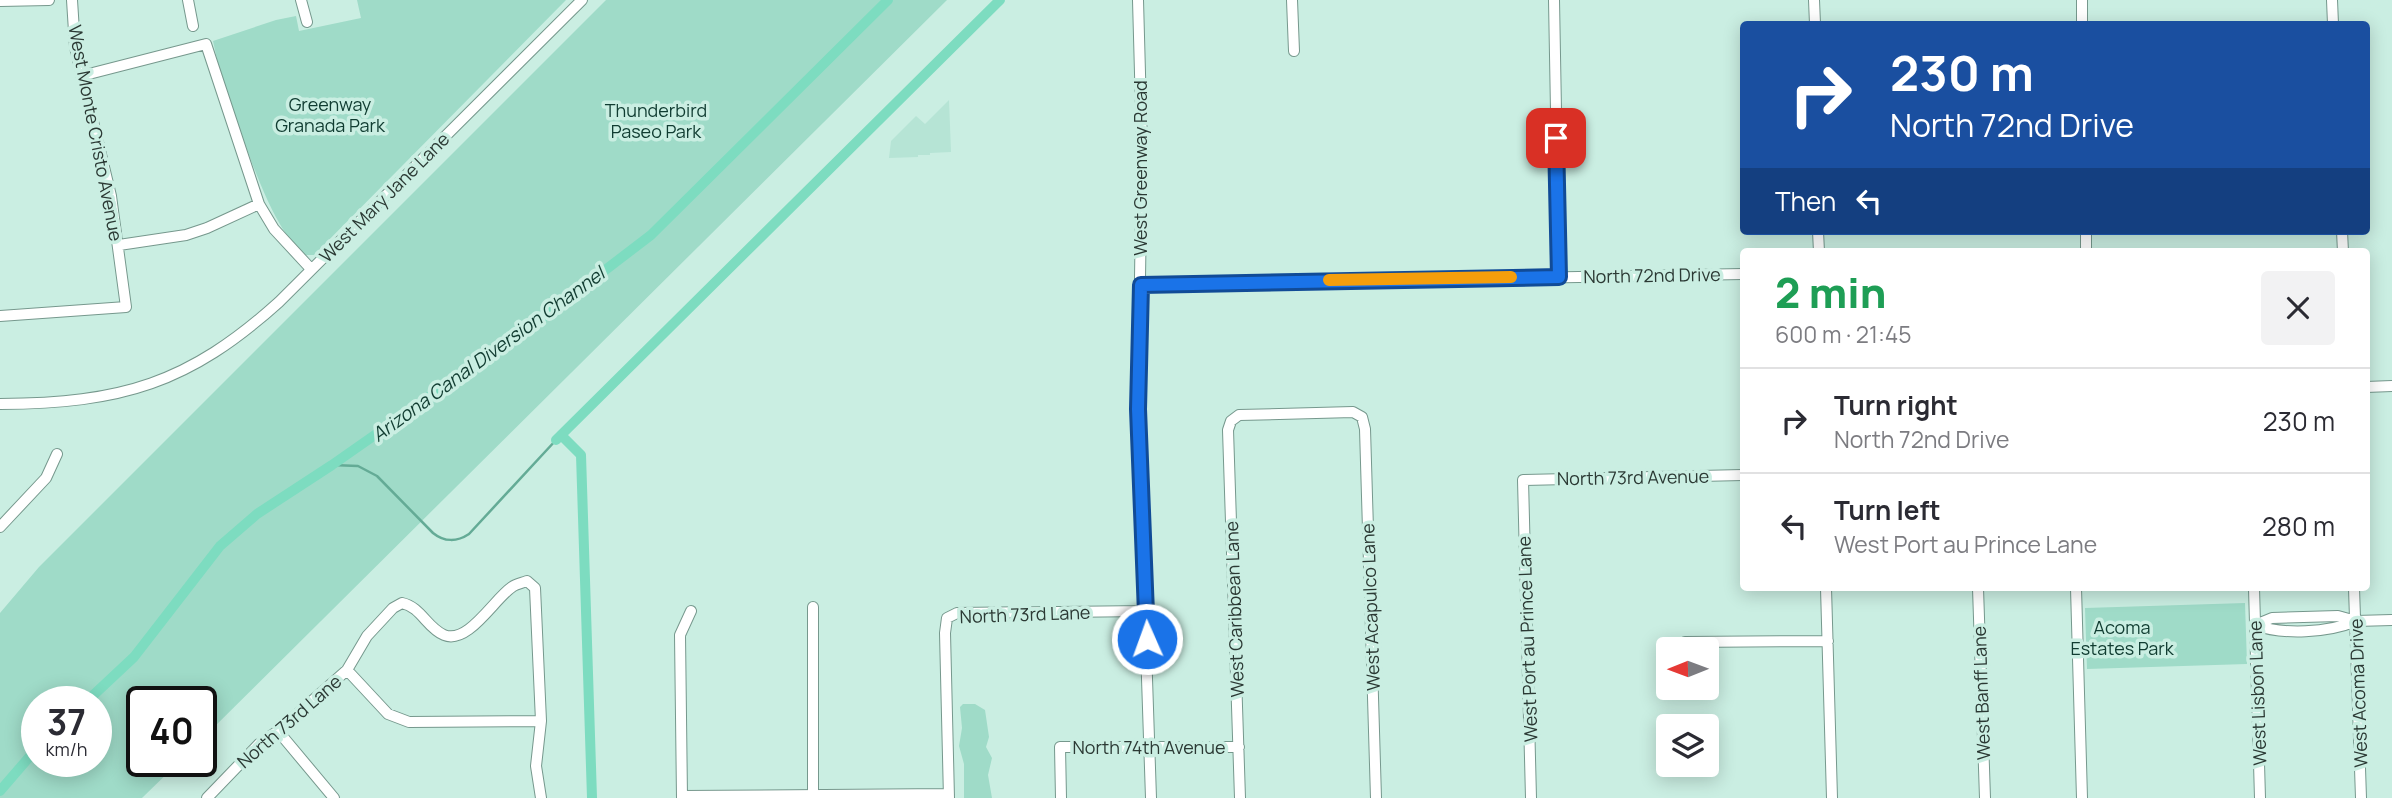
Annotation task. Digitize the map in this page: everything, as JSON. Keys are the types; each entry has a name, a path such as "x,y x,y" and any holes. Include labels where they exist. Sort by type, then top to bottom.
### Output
{"street":[{"path":"0,1 49,0"},
{"name":"West Monte Cristo Avenue","path":"0,313 126,307 111,196 75,47 72,0"},
{"path":"188,0 193,26"},
{"path":"301,0 307,22"},
{"name":"West Mary Jane Lane","path":"0,404 87,400 137,390 213,355 249,329 582,0"},
{"name":"West Greenway Road","path":"1138,0 1142,146 1138,409 1151,798"},
{"path":"1292,0 1294,51"},
{"path":"1554,0 1559,277"},
{"path":"1814,0 1815,21"},
{"path":"2081,0 2082,21"},
{"path":"2332,0 2333,21"},
{"path":"81,76 206,44 259,204 274,229 311,269"},
{"path":"119,245 186,235 207,229 259,204"},
{"name":"North 72nd Drive","path":"1141,285 1740,274"},
{"path":"2370,387 2392,386"},
{"name":"West Caribbean Lane","path":"1240,798 1228,430 1231,421 1239,415 1353,412 1362,417"},
{"name":"West Acapulco Lane","path":"1362,417 1376,798"},
{"path":"0,527 46,478 57,454"},
{"name":"North 73rd Avenue","path":"1523,480 1740,475"},
{"name":"West Port au Prince Lane","path":"1523,480 1531,798"},
{"name":"North 73rd Lane","path":"209,797 259,744 278,731 347,670 367,636 393,608 402,603 411,605 442,635 454,637 467,631 512,587 527,581 535,588 541,721"},
{"path":"1826,591 1832,798"},
{"name":"West Banff Lane","path":"1978,591 1985,798"},
{"path":"2076,591 2082,798"},
{"name":"West Lisbon Lane","path":"2254,591 2260,798"},
{"name":"West Acoma Drive","path":"2354,591 2361,798"},
{"path":"813,607 813,797"},
{"path":"691,611 680,635 682,797 949,796"},
{"name":"North 73rd Lane","path":"949,796 945,633 947,618 957,613 1146,611"},
{"path":"2314,616 2314,629"},
{"path":"2255,625 2272,618 2314,616 2337,616 2356,621 2392,620"},
{"path":"2255,625 2273,631 2339,629 2356,621"},
{"path":"1719,642 1828,640"},
{"path":"347,670 388,714 409,722 541,721 537,766 541,798"},
{"path":"278,731 334,798"},
{"name":"North 74th Avenue","path":"1061,798 1060,747 1239,747"}],"shaded area":[{"path":"949,100 951,152 889,158 891,141 916,116 925,124"}],"green space":[{"name":"Greenway Granada Park","path":"357,0 566,0 314,255 306,255 292,242 278,222 266,196 233,109 213,41 296,16 299,31 361,18"},
{"name":"Thunderbird Paseo Park","path":"606,0 947,0 217,724 217,686 126,686 126,777 164,777 142,798 0,798 0,613 39,567"},
{"name":"Acoma Estates Park","path":"2245,603 2247,664 2087,669 2085,608"},
{"path":"963,704 975,704 985,710 989,737 986,747 992,758 988,775 992,798 964,798 964,764 959,746 962,728 960,707"}],"waterway":[{"name":"Arizona Canal Diversion Channel","path":"103,686 134,657 220,546 257,514 332,465 549,313 651,235 888,0"},
{"path":"556,440 1000,0"},
{"path":"561,435 581,455 592,798"},
{"path":"332,465 358,466 377,476 433,533 455,540 469,534 556,440"},
{"name":"Arizona Canal Diversion Channel","path":"0,791 21,767"}],"slow traffic":[{"path":"1329,280 1511,277"}],"route":[{"path":"1147,639 1138,409 1141,285 1559,277 1556,138"}]}
